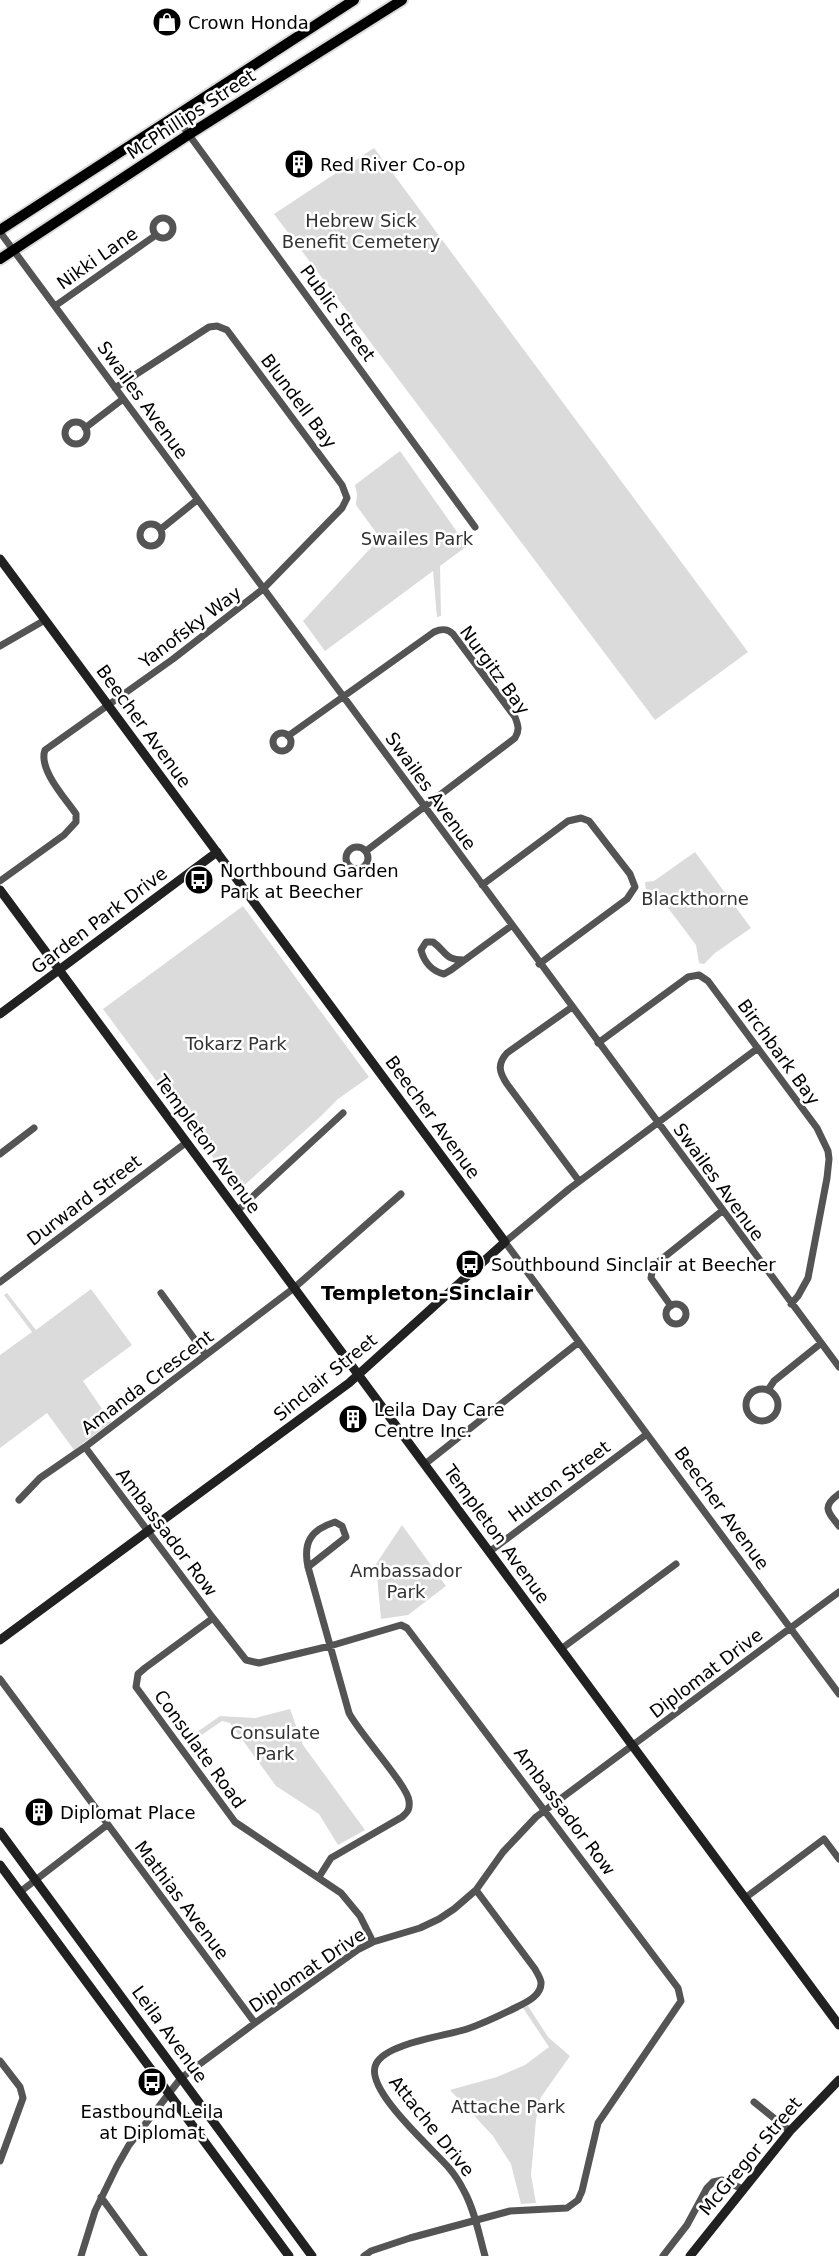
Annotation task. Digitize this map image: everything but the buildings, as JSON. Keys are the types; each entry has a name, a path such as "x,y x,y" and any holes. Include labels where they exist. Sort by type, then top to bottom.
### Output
{"main road":[{"name":"McPhillips Street","path":"0,231 354,0"},
{"name":"McPhillips Street","path":"0,259 188,135 402,0"}],"street":[{"name":"Public Street","path":"176,117 476,527"},
{"name":"Swailes Avenue","path":"0,231 657,1124 839,1367"},
{"name":"Nikki Lane","path":"55,306 156,235"},
{"name":"Blundell Bay","path":"116,388 209,327 222,327 227,330 319,453 345,490 345,503 263,589"},
{"path":"86,428 123,399"},
{"path":"161,529 197,500"},
{"name":"Beecher Avenue","path":"0,559 839,1694"},
{"name":"Yanofsky Way","path":"0,881 64,835 76,822 76,814 44,767 42,758 45,750 182,652 263,589"},
{"path":"0,646 45,620"},
{"name":"Nurgitz Bay","path":"343,698 441,629 449,630 453,634 481,671 515,717 519,726 518,733 477,768 424,807"},
{"path":"288,736 343,698"},
{"path":"366,851 424,807"},
{"path":"482,885 568,821 575,819 589,821 630,874 635,887 627,899 539,964"},
{"name":"Garden Park Drive","path":"0,1014 217,852"},
{"name":"Templeton Avenue","path":"0,890 838,2024"},
{"path":"464,960 454,960 446,956 433,942 426,942 421,950 428,964 437,972 444,974 464,960 512,926"},
{"name":"Birchbark Bay","path":"598,1043 688,977 699,975 708,981 758,1048 823,1137 829,1159 808,1278 798,1296 790,1304"},
{"path":"572,1007 507,1053 501,1060 499,1068 507,1084 579,1181"},
{"name":"Sinclair Street","path":"0,1640 359,1375 505,1242 579,1181 758,1048"},
{"path":"237,1211 343,1113"},
{"path":"0,1154 34,1128"},
{"name":"Durward Street","path":"3,1280 187,1142"},
{"name":"Amanda Crescent","path":"20,1500 40,1478 86,1447 294,1288 401,1194"},
{"path":"671,1306 651,1278 653,1266 722,1211"},
{"path":"0,1271 3,1280"},
{"path":"161,1293 206,1355"},
{"path":"425,1464 579,1342"},
{"path":"768,1390 774,1381 820,1344"},
{"path":"755,1390 768,1390 776,1397 778,1408 776,1413 766,1420 753,1418 747,1409 747,1398 755,1390"},
{"name":"Hutton Street","path":"489,1551 647,1434"},
{"name":"Ambassador Row","path":"86,1447 242,1656 252,1662 259,1663 330,1646 401,1626 407,1628 678,1988 681,2001 598,2123 582,2191 573,2206 510,2211 410,2238 371,2251 364,2256"},
{"path":"837,1521 828,1513 827,1507 839,1494"},
{"path":"308,1567 346,1537 342,1526 335,1522 326,1525 310,1538 304,1550 308,1567 346,1704 355,1725 404,1790 410,1803 409,1811 402,1817 331,1858 319,1877"},
{"path":"561,1649 676,1564"},
{"name":"Diplomat Drive","path":"81,2256 100,2198 129,2145 181,2078 359,1949 439,1919 476,1890 518,1833 545,1809 839,1592"},
{"name":"Consulate Road","path":"213,1618 138,1674 136,1687 235,1822 253,1836 319,1877 350,1902 373,1942"},
{"name":"Mathias Avenue","path":"0,1678 106,1825 255,2023"},
{"path":"20,1892 106,1825"},
{"name":"Leila Avenue","path":"0,1832 312,2256"},
{"path":"745,1898 824,1839 839,1859"},
{"name":"Leila Avenue","path":"0,1865 289,2256"},
{"name":"Attache Drive","path":"475,2221 465,2192 453,2174 416,2136 379,2087 373,2073 375,2065 381,2058 393,2050 489,2021 526,2002 540,1989 541,1982 535,1969 476,1890"},
{"path":"838,2024 839,2033"},
{"path":"0,2061 20,2087 23,2098 0,2161"},
{"path":"835,2087 839,2070"},
{"name":"McGregor Street","path":"690,2256 790,2131 835,2087 839,2080"},
{"path":"754,2102 790,2131"},
{"path":"663,2256 687,2225 707,2188 713,2182 722,2180 743,2189"},
{"path":"100,2198 144,2256"},
{"path":"475,2221 485,2256"}],"green space":[{"name":"Hebrew Sick Benefit Cemetery","path":"374,148 748,652 655,720 274,214"},
{"name":"Swailes Park","path":"400,451 467,546 440,566 441,616 437,617 433,571 325,651 303,621 380,538 356,505 355,485"},
{"name":"Blackthorne","path":"695,852 751,928 715,953 704,964 699,963 696,945 662,900 646,892 645,882 654,881"},
{"name":"Tokarz Park","path":"243,906 369,1077 338,1099 238,1191 103,1009"},
{"path":"91,1289 132,1345 83,1381 111,1422 74,1450 47,1413 0,1448 0,1355 32,1332 4,1295 7,1293 36,1330"},
{"name":"Ambassador Park","path":"402,1525 446,1586 408,1615 381,1619 376,1564"},
{"name":"Consulate Park","path":"290,1709 303,1745 365,1830 338,1845 319,1814 276,1786 230,1723 222,1721 190,1743 187,1739 220,1716 255,1718"},
{"name":"Attache Park","path":"528,2006 548,2037 570,2056 541,2097 536,2120 531,2175 536,2203 521,2204 511,2164 493,2136 450,2090 497,2077 525,2065 549,2047 523,2008"}],"place":[{"name":"Crown Honda","path":"167,22"},
{"name":"Red River Co-op","path":"299,164"},
{"name":"Northbound Garden Park at Beecher","path":"199,880"},
{"name":"Southbound Sinclair at Beecher","path":"470,1264"},
{"name":"Leila Day Care Centre Inc.","path":"353,1419"},
{"name":"Diplomat Place","path":"39,1812"},
{"name":"Eastbound Leila at Diplomat","path":"152,2082"}],"district":[{"name":"Templeton–Sinclair","path":"427,1293"}]}
